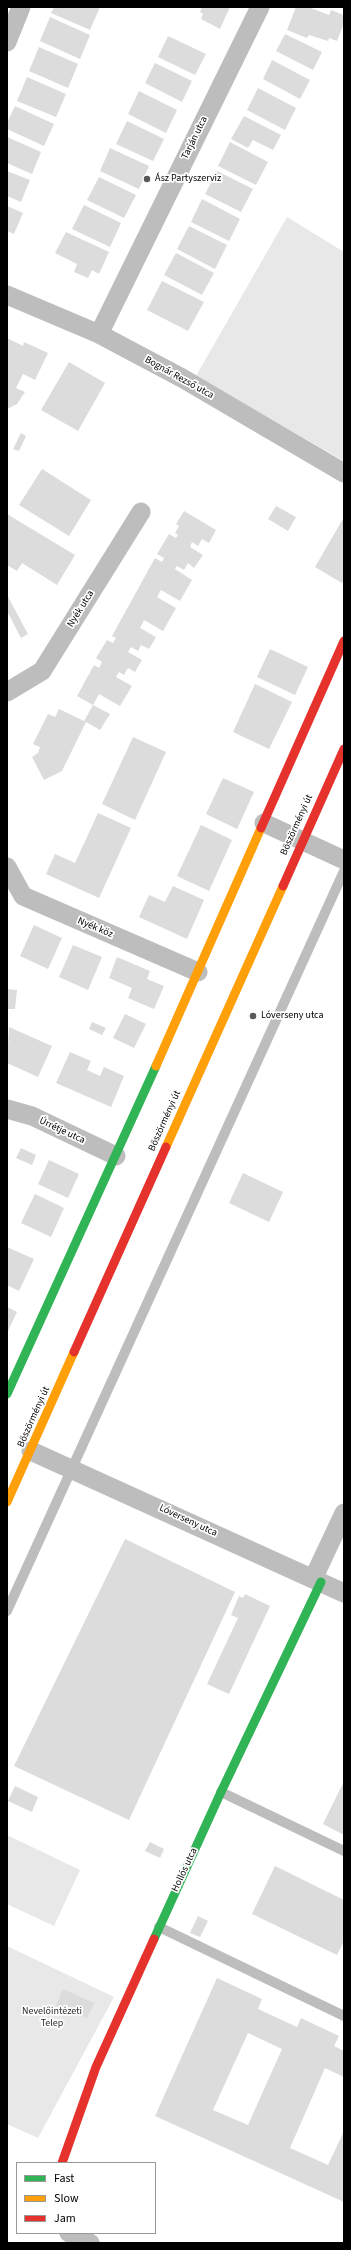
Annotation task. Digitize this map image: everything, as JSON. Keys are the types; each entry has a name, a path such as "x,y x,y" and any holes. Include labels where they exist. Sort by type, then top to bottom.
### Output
{"street":[{"path":"7,42 21,7"},
{"name":"Tarján utca","path":"99,334 260,7"},
{"name":"Bognár Rezső utca","path":"7,295 99,334 182,378 344,473"},
{"name":"Nyék utca","path":"7,692 42,671 141,512"},
{"path":"7,1394 116,1156 344,641"},
{"name":"Böszörményi út","path":"7,1502 344,749"},
{"path":"264,823 344,860"},
{"name":"Nyék köz","path":"7,867 23,896 198,972"},
{"name":"Úrrétje utca","path":"7,1109 32,1116 116,1156"},
{"name":"Lóverseny utca","path":"31,1450 344,1592"},
{"name":"Hollós utca","path":"62,2162 96,2067 158,1927 318,1581 344,1513"},
{"path":"71,2234 90,2243"}],"lane":[{"path":"7,1611 344,871"},
{"path":"221,1792 344,1851"},
{"path":"158,1927 344,2016"}],"green space":[{"path":"287,217 344,252 344,461 196,376"},
{"path":"7,1835 80,1870 54,1926 7,1904"},
{"name":"Nevelőintézeti Telep","path":"7,1946 114,1997 38,2138 7,2124"}],"building":[{"path":"54,7 100,7 90,30 51,13"},
{"path":"202,7 230,7 220,29 201,19 203,14 200,12"},
{"path":"296,7 308,7 329,15 331,10 344,15 344,23 337,41 329,38 328,41 309,35 307,38 287,30"},
{"path":"50,17 90,35 80,59 40,41"},
{"path":"285,34 322,52 313,70 276,51"},
{"path":"168,36 206,54 195,75 158,57"},
{"path":"39,47 78,64 68,88 29,71"},
{"path":"272,60 310,80 300,99 263,79"},
{"path":"155,63 192,81 182,102 145,83"},
{"path":"27,77 66,94 56,117 17,101"},
{"path":"258,88 296,108 285,130 247,110"},
{"path":"139,91 177,110 166,133 128,114"},
{"path":"15,106 54,124 44,146 7,129 7,123"},
{"path":"244,116 281,135 273,150 253,140 248,148 231,139"},
{"path":"127,121 164,139 153,161 116,144"},
{"path":"7,137 41,152 32,174 7,163"},
{"path":"230,142 268,162 256,185 218,166"},
{"path":"110,148 149,166 139,189 100,171"},
{"path":"7,171 30,180 21,202 7,196"},
{"path":"217,171 253,189 241,212 205,194"},
{"path":"99,177 136,195 124,218 87,200"},
{"path":"202,199 240,219 229,241 191,222"},
{"path":"84,205 121,223 110,247 72,229"},
{"path":"7,206 23,213 14,234 7,231"},
{"path":"189,226 227,245 215,269 177,249"},
{"path":"66,232 109,252 99,274 92,270 88,278 74,272 77,264 55,253"},
{"path":"176,253 214,273 202,295 164,275"},
{"path":"162,281 204,302 188,331 147,310"},
{"path":"7,338 23,346 24,342 48,353 35,380 23,374 16,388 25,392 17,404 7,409"},
{"path":"69,362 105,383 78,431 41,410"},
{"path":"21,433 26,436 19,451 13,449"},
{"path":"42,469 91,500 69,536 19,505"},
{"path":"276,506 296,517 288,531 268,519"},
{"path":"184,511 216,530 209,543 202,539 198,546 192,542 190,547 203,555 194,568 188,563 184,570 177,566 175,569 192,580 180,601 161,590 157,597 176,608 163,631 144,620 140,628 156,637 149,649 141,645 138,651 131,647 128,652 142,660 135,672 128,668 124,675 119,672 116,677 132,686 120,706 99,694 93,705 77,696 94,665 99,668 102,662 96,658 107,640 113,643 116,638 112,636 155,558 162,562 164,558 157,554 169,534 176,538 178,535 175,533 179,526 176,524"},
{"path":"7,514 75,555 57,585 22,563 17,571 7,565"},
{"path":"344,517 344,579 342,583 315,567"},
{"path":"7,595 28,634 21,638 7,611"},
{"path":"270,649 308,667 295,695 257,677"},
{"path":"255,684 292,702 269,749 233,732"},
{"path":"93,705 110,714 100,730 86,722 62,771 44,780 32,757 38,753 40,747 33,744 48,714 55,717 59,709 84,721"},
{"path":"133,737 166,752 135,820 102,804"},
{"path":"223,778 254,792 237,829 206,814"},
{"path":"98,813 131,828 99,898 46,874 55,854 75,863"},
{"path":"201,825 232,840 209,891 177,876"},
{"path":"173,886 204,900 187,939 139,917 149,895 165,902"},
{"path":"34,925 62,938 48,969 20,956"},
{"path":"73,945 102,957 88,990 59,977"},
{"path":"117,957 150,971 147,979 164,986 154,1009 128,998 132,988 109,978"},
{"path":"7,989 17,990 15,1009 7,1009"},
{"path":"125,1014 146,1024 134,1048 113,1038"},
{"path":"92,1022 106,1028 102,1035 89,1029"},
{"path":"9,1027 52,1046 38,1077 7,1063"},
{"path":"70,1052 91,1061 87,1070 100,1076 104,1067 124,1076 111,1107 56,1083"},
{"path":"21,1148 36,1155 32,1165 16,1158"},
{"path":"49,1160 79,1174 68,1198 38,1184"},
{"path":"243,1173 283,1192 269,1222 229,1203"},
{"path":"35,1194 64,1208 51,1237 21,1223"},
{"path":"7,1247 34,1259 19,1291 7,1285"},
{"path":"7,1307 17,1312 7,1333"},
{"path":"125,1539 235,1592 129,1820 14,1766"},
{"path":"245,1594 270,1606 229,1694 207,1684 238,1618 231,1615 239,1596 243,1598"},
{"path":"344,1781 344,1835 323,1824"},
{"path":"15,1786 38,1797 32,1812 8,1801"},
{"path":"150,1842 164,1849 160,1858 145,1851"},
{"path":"275,1866 344,1900 344,1941 337,1955 252,1914"},
{"path":"198,1916 208,1921 200,1937 190,1933"},
{"path":"217,1978 262,1999 258,2009 297,2027 301,2018 339,2036 334,2046 344,2051 344,2077 325,2068 290,2148 328,2165 344,2131 344,2202 155,2116","holes":["248,2033 282,2049 248,2125 213,2110"]},
{"path":"63,1989 94,2003 87,2018 56,2005"}],"traffic: fast":[{"path":"7,1394 156,1066"},
{"path":"154,1939 221,1792 321,1582"}],"traffic: slow":[{"path":"156,1066 261,828"},
{"path":"166,1147 283,886"},
{"path":"7,1502 74,1352"}],"traffic: jam":[{"path":"261,828 344,641"},
{"path":"283,886 344,749"},
{"path":"74,1352 166,1147"},
{"path":"62,2162 96,2067 154,1939"}],"place":[{"name":"Ász Partyszerviz","path":"147,179"},
{"name":"Lóverseny utca","path":"253,1016"}]}
